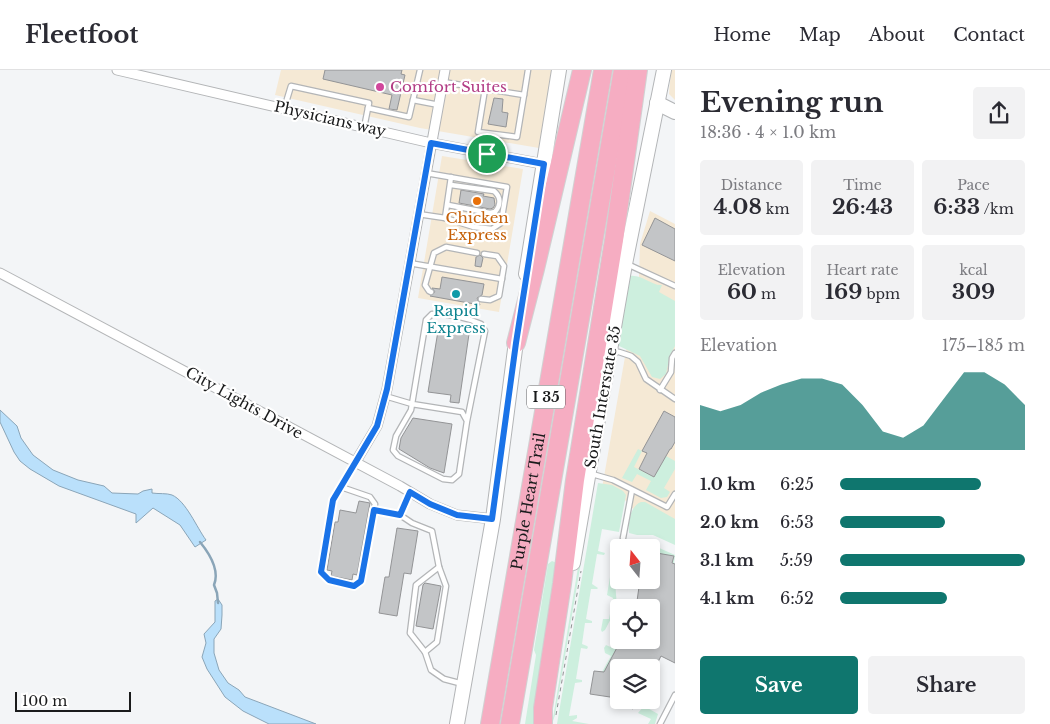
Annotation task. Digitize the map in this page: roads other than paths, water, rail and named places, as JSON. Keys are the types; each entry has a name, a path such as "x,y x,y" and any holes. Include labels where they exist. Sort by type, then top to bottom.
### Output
{"highway":[{"path":"516,343 582,70"},
{"name":"Purple Heart Trail","path":"490,724 603,70"},
{"name":"Purple Heart Trail","path":"510,724 623,70"},
{"path":"544,724 543,708 562,584 574,480 614,240 638,70"}],"main road":[{"path":"456,724 492,519 516,343 559,70"},
{"name":"South Interstate 35","path":"544,724 590,473 625,264 664,70"},
{"path":"657,103 675,112"}],"street":[{"name":"Physicians way","path":"117,70 431,143 544,164"},
{"path":"355,463 377,426 385,396 445,70"},
{"name":"City Lights Drive","path":"0,273 148,350 430,504 457,515 492,519"}],"lane":[{"path":"368,108 409,117 420,70"},
{"path":"485,89 478,132 517,137 528,70"},
{"path":"443,82 524,95"},
{"path":"284,109 291,86 369,103 364,128"},
{"path":"413,100 438,105"},
{"path":"418,214 445,218 474,227 492,229 502,223 507,187 426,174"},
{"path":"445,218 452,177"},
{"path":"448,205 490,213 495,212 499,208 500,201 498,195 494,192 451,184"},
{"path":"431,292 425,285 434,253 446,247 477,253"},
{"path":"481,299 490,300 499,296 504,266 497,256 484,254"},
{"path":"410,263 502,279"},
{"path":"625,264 675,286"},
{"path":"432,314 444,314 472,320 481,324 485,332 467,420 459,474 452,480 443,479 398,456 392,450 396,436 411,410 412,404 426,320 432,314"},
{"path":"610,352 631,356 638,362 646,379 675,399"},
{"path":"660,390 671,372 672,358 675,353"},
{"path":"385,396 412,404 462,412 467,420"},
{"path":"341,487 370,497 375,504 361,581 354,586 329,580 321,572 333,500 355,463"},
{"path":"590,473 613,480 667,507 675,494"},
{"path":"623,538 632,490"},
{"path":"400,515 410,492"},
{"path":"374,510 400,515 412,523 432,531 439,567 446,586 437,622 437,642 425,652"},
{"path":"439,567 416,585 413,604 414,618 410,633 425,652 431,670 444,679 464,684"},
{"path":"415,593 421,594"},
{"path":"413,604 419,606"},
{"path":"660,724 675,695"}],"water":[{"path":"0,410 17,426 21,438 33,455 53,470 78,480 104,486 112,493 138,494 152,489 152,493 172,495 187,509 206,540 195,547 180,525 153,508 136,523 136,514 59,486 30,469 20,461 14,452 0,422"},
{"path":"218,599 222,605 221,629 214,639 214,653 219,670 228,683 239,690 245,697 316,724 269,724 243,711 225,697 207,669 202,657 206,643 204,634 215,622 215,601"}],"waterway":[{"path":"200,542 210,556 215,568 214,585 218,603"}],"place":[{"name":"Comfort Suites","path":"380,87"},
{"name":"Chicken Express","path":"477,201"},
{"name":"Rapid Express","path":"456,294"}]}
